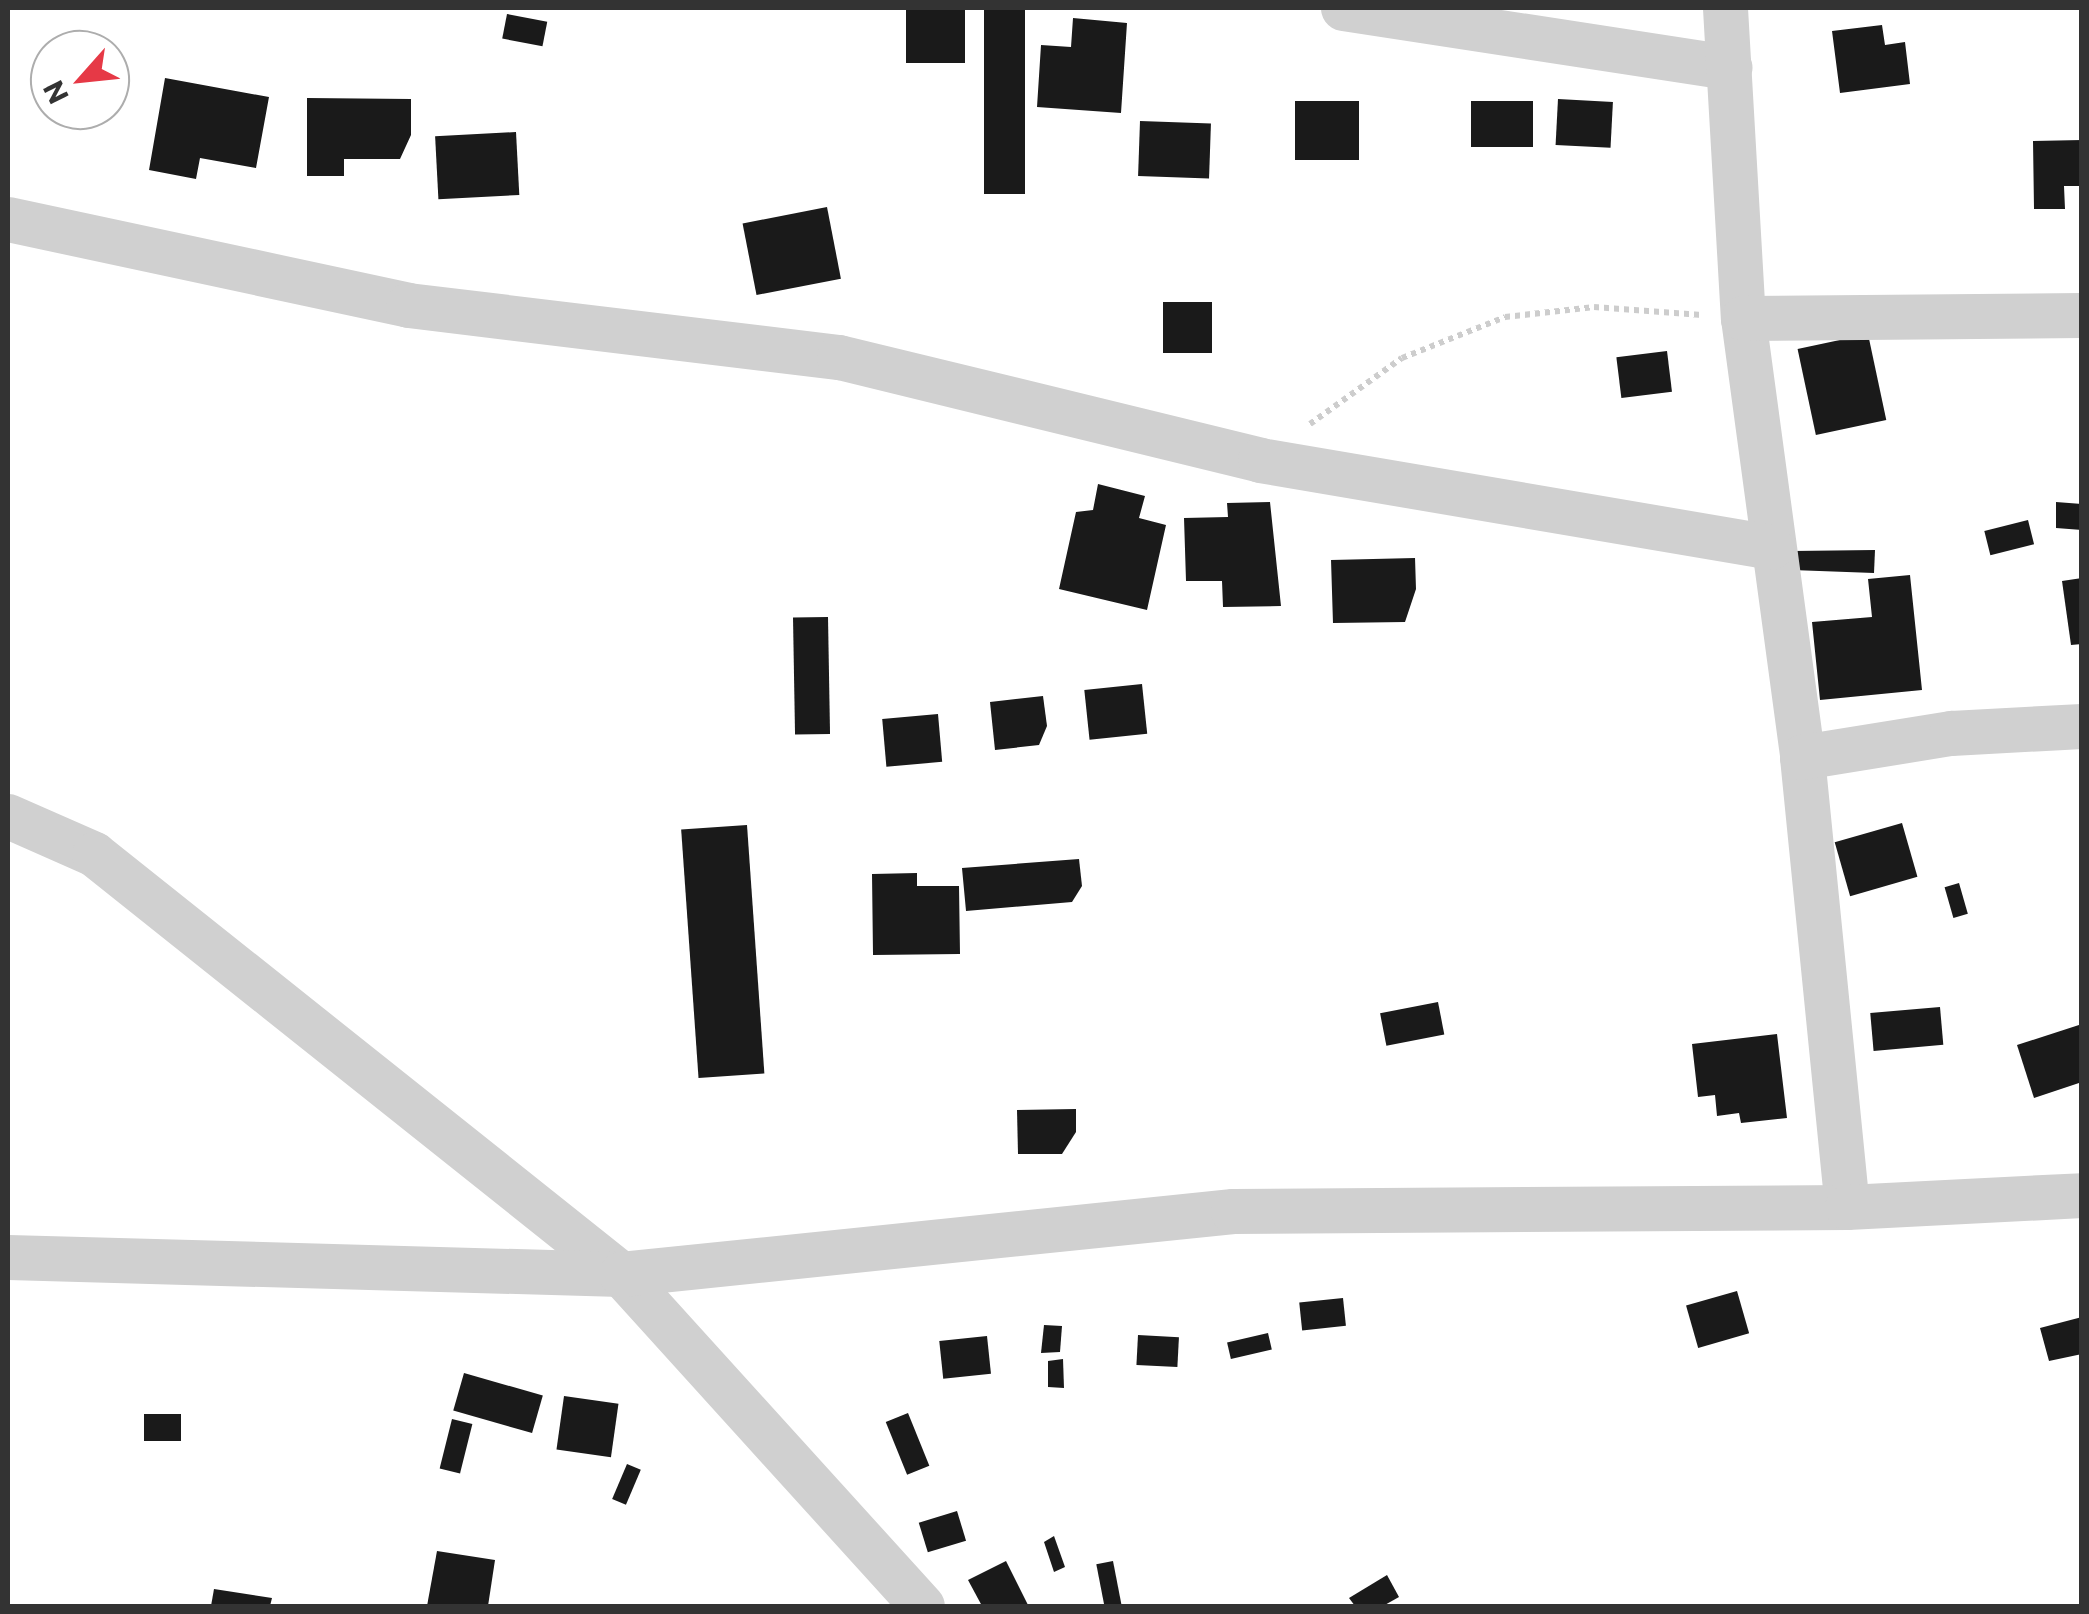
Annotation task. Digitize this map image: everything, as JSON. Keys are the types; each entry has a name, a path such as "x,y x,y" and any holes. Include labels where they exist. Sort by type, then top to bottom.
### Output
{"street":[{"path":"1343,8 1730,66"},
{"path":"1725,8 1742,318 1802,757 1847,1207"},
{"path":"8,219 408,305 839,357 1260,460 1771,547"},
{"path":"1742,318 2082,315"},
{"path":"1802,757 1951,733 2082,726"},
{"path":"8,816 94,854 620,1274 922,1606"},
{"path":"8,1257 620,1274 1232,1212 1847,1207 2082,1195"}],"path":[{"path":"1260,460 1402,358 1505,317 1594,307 1742,318"}],"building":[{"path":"906,8 965,8 965,63 906,63"},
{"path":"984,8 1025,8 1025,194 984,194"},
{"path":"507,14 547,22 542,46 502,39"},
{"path":"1073,18 1127,23 1121,113 1037,107 1041,45 1071,47"},
{"path":"1882,25 1885,45 1905,42 1910,84 1840,93 1832,31"},
{"path":"165,78 269,97 256,168 200,158 196,179 149,170"},
{"path":"307,98 411,99 411,135 400,159 344,159 344,176 307,176"},
{"path":"1558,99 1613,102 1611,148 1556,145"},
{"path":"1295,101 1359,101 1359,160 1295,160"},
{"path":"1471,101 1533,101 1533,147 1471,147"},
{"path":"1140,121 1211,123 1209,178 1138,176"},
{"path":"516,132 519,195 438,199 435,136"},
{"path":"2082,140 2082,186 2064,186 2065,209 2034,209 2033,141"},
{"path":"827,207 841,279 757,295 743,223"},
{"path":"1163,302 1212,302 1212,353 1163,353"},
{"path":"1868,334 1886,420 1816,435 1798,349"},
{"path":"1667,351 1672,392 1621,398 1616,357"},
{"path":"1098,484 1145,496 1139,518 1166,525 1147,610 1059,589 1076,512 1093,510"},
{"path":"1270,502 1281,606 1223,607 1222,581 1186,581 1184,518 1228,517 1227,503"},
{"path":"2056,502 2082,504 2082,530 2056,528"},
{"path":"2028,520 2034,544 1990,555 1984,531"},
{"path":"1875,550 1874,573 1792,570 1793,551"},
{"path":"1415,558 1416,589 1405,622 1333,623 1331,560"},
{"path":"1910,575 1922,690 1820,700 1812,622 1872,617 1868,579"},
{"path":"2082,578 2082,644 2071,645 2062,581"},
{"path":"828,617 830,734 795,735 793,618"},
{"path":"1142,684 1147,734 1090,740 1084,690"},
{"path":"1043,696 1047,726 1039,745 995,750 990,702"},
{"path":"938,714 942,762 886,767 882,719"},
{"path":"1902,823 1917,877 1850,896 1835,842"},
{"path":"747,825 764,1073 699,1078 681,830"},
{"path":"1079,859 1082,886 1072,902 966,911 962,868"},
{"path":"917,873 917,886 959,886 960,954 873,955 872,874"},
{"path":"1959,883 1968,914 1953,918 1945,887"},
{"path":"1438,1002 1444,1034 1386,1046 1380,1013"},
{"path":"1940,1007 1943,1045 1874,1051 1870,1013"},
{"path":"2082,1024 2082,1082 2034,1098 2017,1045"},
{"path":"1777,1034 1787,1118 1741,1123 1739,1113 1717,1116 1715,1095 1698,1097 1692,1044"},
{"path":"1076,1109 1076,1132 1062,1154 1018,1154 1017,1110"},
{"path":"1737,1291 1749,1333 1698,1348 1686,1306"},
{"path":"1343,1298 1346,1326 1302,1330 1299,1303"},
{"path":"2082,1317 2082,1354 2049,1361 2040,1328"},
{"path":"1044,1325 1062,1326 1060,1352 1041,1353"},
{"path":"1268,1333 1272,1350 1231,1359 1227,1342"},
{"path":"1138,1335 1179,1337 1177,1367 1136,1365"},
{"path":"987,1336 991,1374 943,1379 939,1341"},
{"path":"1063,1359 1064,1388 1048,1387 1048,1361"},
{"path":"464,1373 543,1396 532,1433 453,1410"},
{"path":"564,1396 618,1404 611,1457 556,1449"},
{"path":"908,1413 929,1466 907,1475 886,1422"},
{"path":"144,1414 181,1414 181,1441 144,1441"},
{"path":"452,1419 472,1424 460,1474 440,1468"},
{"path":"627,1464 641,1470 626,1505 612,1499"},
{"path":"957,1511 966,1541 928,1552 919,1523"},
{"path":"1054,1536 1065,1567 1054,1572 1044,1542"},
{"path":"437,1551 495,1560 488,1606 427,1606"},
{"path":"1006,1561 1028,1605 982,1606 968,1580"},
{"path":"1113,1561 1122,1606 1104,1606 1096,1564"},
{"path":"1387,1575 1399,1597 1383,1606 1355,1606 1349,1598"},
{"path":"214,1589 272,1598 270,1606 211,1606"}]}
